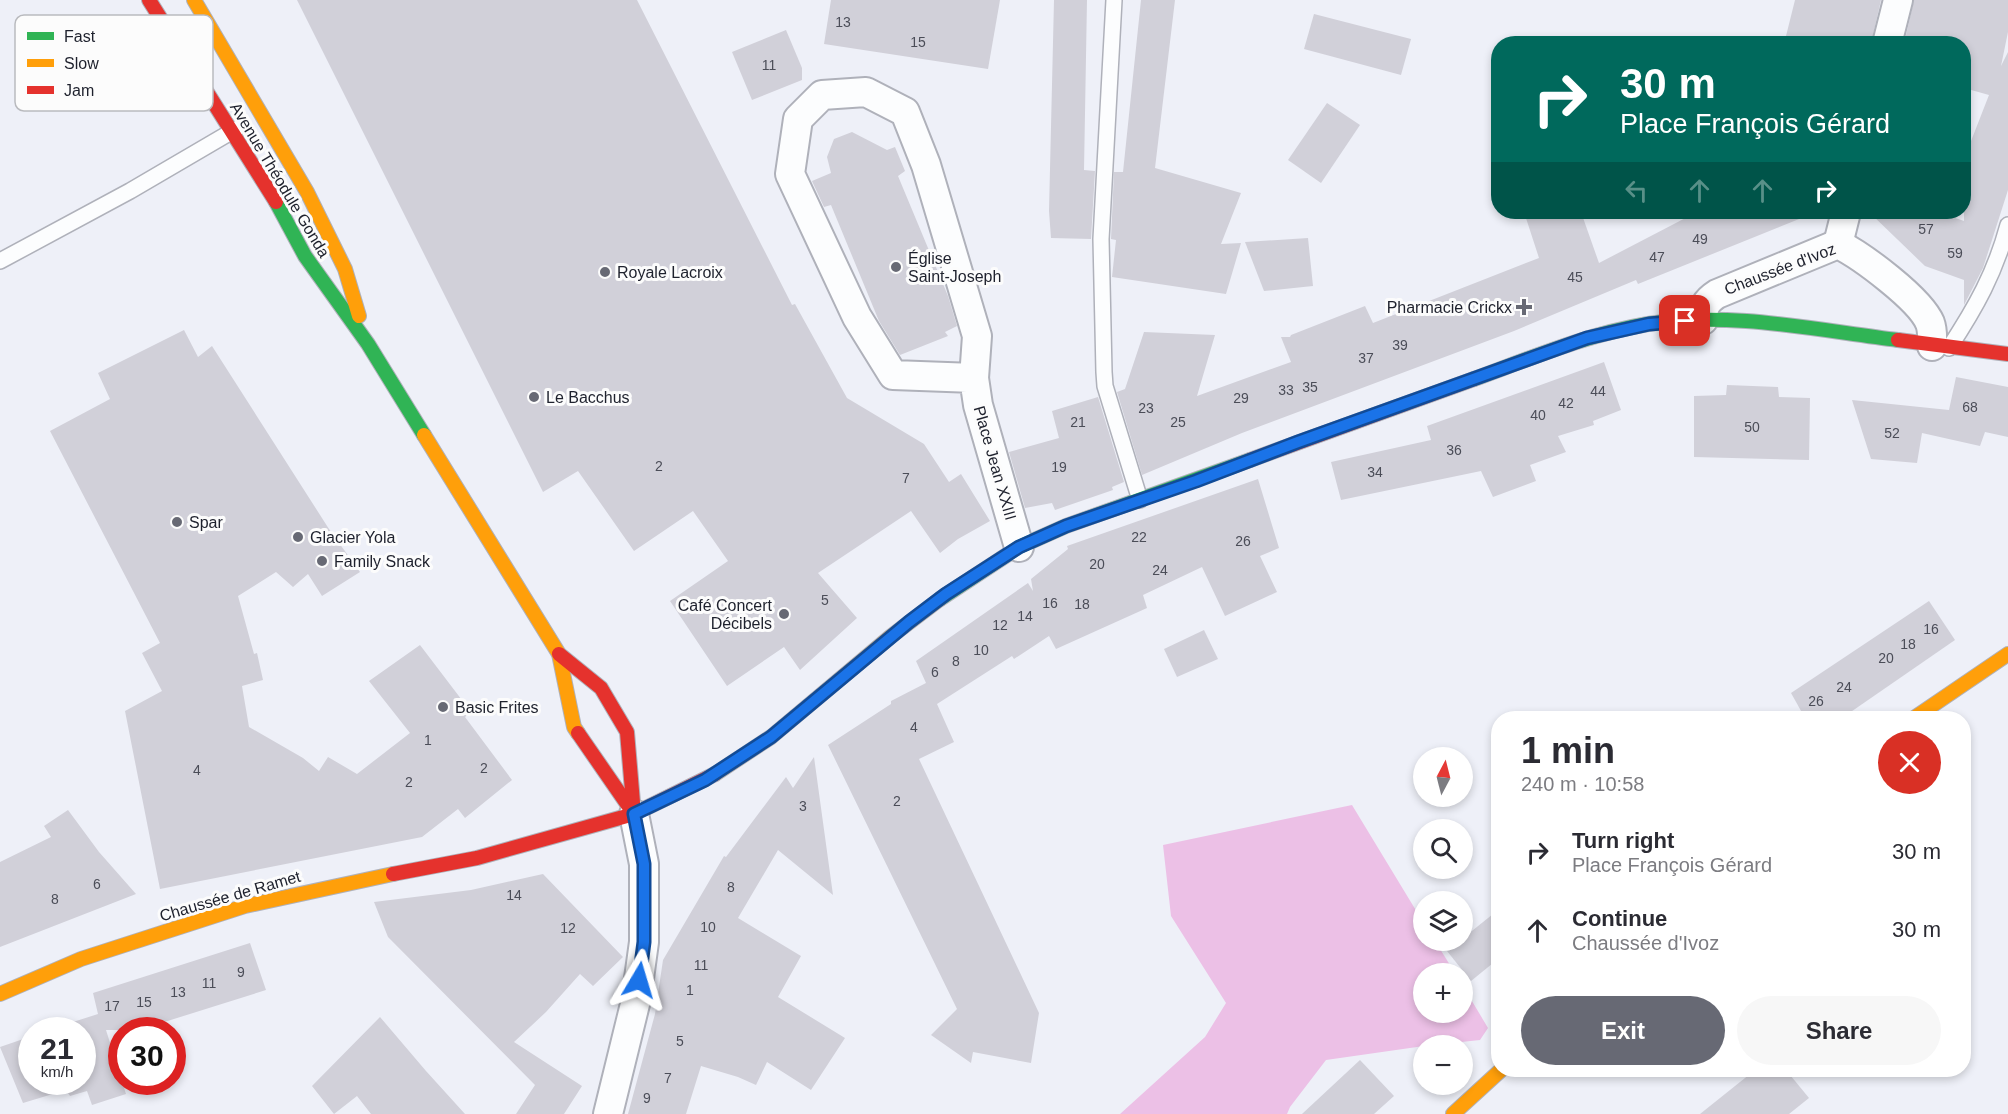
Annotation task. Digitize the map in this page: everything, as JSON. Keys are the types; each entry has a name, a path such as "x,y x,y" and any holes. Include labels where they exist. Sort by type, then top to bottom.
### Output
{"main road":[{"name":"Avenue Théodule Gonda","path":"149,0 159,15"},
{"name":"Avenue Théodule Gonda","path":"194,0 203,15"},
{"name":"Avenue Théodule Gonda","path":"213,32 306,192 345,269 368,344"},
{"name":"Avenue Théodule Gonda","path":"213,100 280,208 305,256 368,344 559,654 574,727 634,814"},
{"name":"Chaussée d'Ivoz","path":"634,814 705,780 771,737 899,629 946,594 1019,547 1066,526 1587,338 1649,324 1703,320 1744,321 2008,354"},
{"name":"Avenue Théodule Gonda","path":"559,654 601,687 627,732 634,814"},
{"path":"1924,711 2008,654"},
{"name":"Chaussée de Ramet","path":"0,994 81,959 245,906 352,881 477,858 634,814"},
{"path":"1453,1114 1493,1077"}],"street":[{"path":"1889,36 1898,0"},
{"name":"Place Jean XXIII","path":"974,378 892,375 857,317 790,174 798,119 822,95 866,92 905,112 926,165 976,336 974,378 978,405 1019,547"},
{"path":"1838,244 1844,219"},
{"name":"Chaussée d'Ivoz","path":"1703,320 1703,309 1709,299 1717,294 1838,244 1855,253 1923,311 1940,347"},
{"path":"608,1114 636,1000 644,942 644,864 634,814"}],"lane":[{"path":"1114,0 1101,239 1104,372 1105,386 1140,500"},
{"path":"0,261 130,191 233,131 261,112"},
{"path":"1940,347 1977,306 2001,251 2008,225"}],"shaded area":[{"path":"1352,805 1413,906 1413,951 1441,951 1449,963 1413,963 1413,1023 1473,1023 1473,1003 1488,1028 1480,1040 1473,1041 1473,1035 1413,1035 1413,1048 1326,1060 1287,1114 1120,1114 1205,1037 1226,1003 1171,916 1163,845"}],"building":[{"name":"Royale Lacroix","path":"297,0 637,0 792,305 795,304 847,398 924,444 949,482 961,474 990,521 958,539 940,553 911,511 818,573 857,618 800,670 784,647 727,686 670,601 728,561 693,511 634,551 578,471 543,492"},
{"path":"831,0 1000,0 988,69 824,44"},
{"path":"1054,0 1087,0 1084,170 1095,171 1091,239 1051,238 1049,211"},
{"path":"1141,0 1175,0 1155,168 1241,193 1221,244 1241,243 1226,294 1112,277 1116,240 1111,239 1114,172 1123,172"},
{"path":"1795,0 1881,0 1873,36 1786,36"},
{"path":"1914,0 2008,0 2008,32 2001,66 2008,52 2008,190 1983,268 1964,305 1964,280 1925,266 1876,219 1958,219 1964,221 1964,219 1971,219 1971,141 1989,95 1971,90 1971,36 1906,36"},
{"path":"1314,14 1411,39 1401,75 1304,49"},
{"path":"786,30 802,68 802,80 752,100 732,52"},
{"path":"1327,103 1360,125 1321,183 1288,160"},
{"name":"Église Saint-Joseph","path":"852,132 887,150 895,147 905,171 898,176 948,296 957,326 945,332 948,336 900,355 879,321 831,205 824,207 812,181 831,173 827,157 834,139"},
{"path":"1526,219 1583,219 1599,263 1684,219 1799,219 1638,284 1636,280 1514,331 1242,433 1142,475 1117,392 1125,389 1144,332 1215,335 1197,396 1291,362 1281,337 1290,337 1365,306 1373,323 1539,258"},
{"path":"1308,238 1313,286 1264,291 1245,242"},
{"path":"184,330 198,357 212,346 329,529 360,572 322,596 308,574 293,587 276,572 238,596 254,654 257,653 263,680 242,686 249,727 303,758 319,771 328,757 357,774 410,733 369,681 420,645 471,712 465,717 512,780 465,818 458,809 422,837 160,889 125,711 162,691 142,653 160,643 50,431 110,399 98,373"},
{"path":"1604,362 1621,410 1593,421 1594,425 1558,436 1566,452 1530,465 1536,481 1493,497 1481,471 1341,500 1331,462 1431,440 1427,426"},
{"path":"1956,377 2008,387 2008,437 1985,432 1980,446 1922,433 1917,463 1871,459 1852,400 1949,410"},
{"path":"1727,385 1778,387 1779,397 1810,398 1809,460 1694,457 1694,396 1726,395"},
{"path":"1098,397 1124,482 1112,487 1113,490 1055,510 1052,503 1025,508 1009,452 1059,438 1052,411"},
{"path":"1258,479 1279,548 1260,556 1277,592 1225,616 1202,567 1143,595 1147,608 1056,649 1049,636 1014,659 1012,656 937,704 954,742 919,759 1039,1013 1031,1063 973,1052 971,1063 931,1035 957,1009 828,745 891,704 891,701 926,683 916,661 1028,583 1033,591 1031,579 1068,549 1067,546"},
{"path":"1929,601 1955,640 1852,711 1801,711 1791,693"},
{"path":"1204,630 1218,659 1177,677 1164,649"},
{"path":"814,757 833,895 778,850 738,918 801,956 778,997 845,1038 811,1090 767,1062 756,1085 701,1066 686,1114 628,1114 655,1014 663,960 724,856 726,857 786,777 793,788"},
{"path":"68,810 99,852 136,894 0,947 0,862 51,837 44,826"},
{"path":"543,874 623,957 593,986 580,974 546,1012 514,1042 582,1086 564,1114 516,1114 535,1085 388,937 374,902 471,890"},
{"path":"1491,916 1491,965 1473,979 1473,963 1457,963 1447,951 1473,951 1473,930"},
{"path":"250,943 266,990 180,1017 108,1017 108,1030 106,1030 108,1036 108,1095 123,1095 92,1105 88,1095 96,1095 96,1017 89,1017 98,1014 93,993"},
{"path":"380,1017 465,1114 371,1114 357,1096 334,1114 312,1086"},
{"path":"18,1041 18,1091 0,1047"},
{"path":"1360,1060 1394,1096 1374,1114 1302,1114"},
{"path":"1746,1077 1792,1077 1809,1098 1789,1114 1700,1114"},
{"path":"20,1095 49,1095 23,1103"}],"traffic: fast":[{"path":"276,202 305,256 368,344 424,435"},
{"path":"1474,379 1560,347 1604,334 1648,324 1679,321 1773,323 1898,340"},
{"path":"940,599 1019,547 1066,526 1250,460"}],"traffic: slow":[{"path":"194,0 203,15"},
{"path":"213,32 307,192 345,269 359,316"},
{"path":"424,435 559,654 574,727 578,733"},
{"path":"715,774 771,737 890,637 940,599"},
{"path":"1924,711 2008,654"},
{"path":"0,994 81,959 245,906 393,874"},
{"path":"1453,1114 1493,1077"}],"traffic: jam":[{"path":"149,0 158,15"},
{"path":"213,102 276,202"},
{"path":"1898,340 2008,354"},
{"path":"1250,460 1474,379"},
{"path":"559,654 601,688 627,732 634,814"},
{"path":"578,733 634,814"},
{"path":"393,874 477,858 634,814 715,774"}],"place":[{"name":"Église Saint-Joseph","path":"896,267"},
{"name":"Royale Lacroix","path":"605,272"},
{"name":"Pharmacie Crickx","path":"1524,307"},
{"name":"Le Bacchus","path":"534,397"},
{"name":"Spar","path":"177,522"},
{"name":"Glacier Yola","path":"298,537"},
{"name":"Family Snack","path":"322,561"},
{"name":"Café Concert Décibels","path":"784,614"},
{"name":"Basic Frites","path":"443,707"}],"route":[{"path":"639,980 644,942 644,864 634,814 705,780 771,737 909,622 946,594 1019,547 1066,526 1587,338 1649,324 1685,321"}]}
